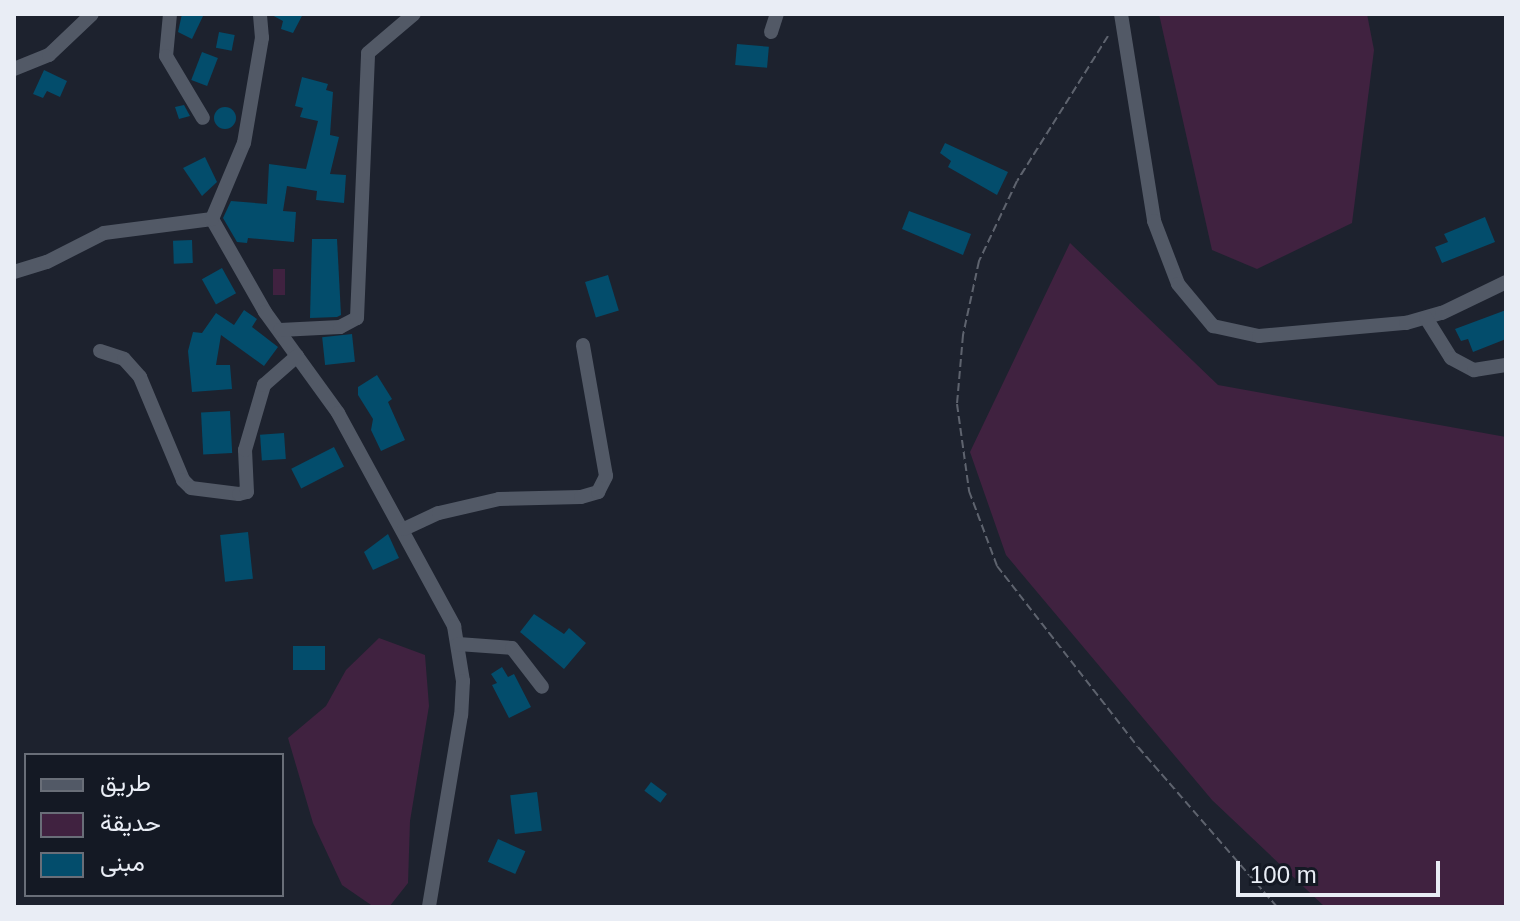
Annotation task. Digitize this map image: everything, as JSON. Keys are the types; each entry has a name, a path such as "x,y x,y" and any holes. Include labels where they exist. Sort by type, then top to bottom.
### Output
{"street":[{"path":"14,69 49,55 92,14"},
{"path":"170,14 166,56 203,118"},
{"path":"212,219 244,143 262,38 260,14"},
{"path":"280,330 340,327 357,318 368,53 414,14"},
{"path":"771,32 777,14"},
{"path":"1122,18 1154,221 1178,284 1198,312 1226,332 1259,336 1426,318 1506,282"},
{"path":"15,270 104,233 212,219"},
{"path":"212,219 280,330 338,413 404,529 454,626 458,644 461,715 429,907"},
{"path":"1426,318 1451,358 1474,370 1506,365"},
{"path":"404,529 439,513 499,499 581,497 598,492 606,476 583,345"},
{"path":"100,351 124,359 140,377 183,480 202,491 239,494 247,492 245,450 264,385 297,356"},
{"path":"458,644 512,648 542,687"}],"path":[{"path":"1122,18 1105,39 1017,181 979,261 963,335 957,404 969,491 997,566 1138,747 1277,907"}],"green space":[{"path":"1159,14 1367,14 1374,50 1352,223 1257,269 1212,250"},
{"path":"1070,243 1218,385 1506,437 1506,907 1325,907 1212,800 1006,555 970,452"},
{"path":"273,269 285,269 285,295 273,295"},
{"path":"379,638 425,655 429,706 410,821 408,883 389,907 374,907 342,885 313,823 288,738 326,706 346,670"}],"building":[{"path":"182,14 204,14 192,39 178,32"},
{"path":"270,14 303,14 293,33 281,29 283,21"},
{"path":"219,32 235,35 232,51 216,48"},
{"path":"737,44 769,47 767,68 735,65"},
{"path":"202,52 218,58 207,86 191,80"},
{"path":"44,70 67,81 60,97 47,91 43,98 33,94"},
{"path":"302,77 328,84 326,90 333,92 330,135 339,137 330,174 346,175 344,203 316,200 317,191 287,186 283,211 296,212 294,242 248,238 247,243 237,242 223,218 231,201 267,204 269,164 306,169 318,121 300,117 303,108 295,106"},
{"path":"184,105 190,116 179,119 175,107"},
{"path":"225,107 233,110 236,118 233,126 225,129 217,126 214,118 217,110"},
{"path":"945,143 1008,172 997,195 948,167 951,161 940,153"},
{"path":"205,157 217,182 202,196 183,168"},
{"path":"909,211 971,234 963,255 902,229"},
{"path":"1485,217 1495,242 1442,263 1435,247 1448,242 1444,234"},
{"path":"312,239 337,239 341,315 337,317 310,318"},
{"path":"192,240 193,263 174,264 173,241"},
{"path":"222,268 236,293 216,305 202,279"},
{"path":"608,275 619,310 596,317 585,282"},
{"path":"244,310 257,319 252,327 278,347 264,366 221,335 216,365 230,365 232,389 192,392 188,351 193,332 202,333 216,313 234,325"},
{"path":"1506,310 1506,339 1473,352 1468,339 1461,341 1455,329"},
{"path":"352,334 355,362 325,365 322,337"},
{"path":"377,375 392,399 388,402 405,440 381,451 371,430 373,419 358,395 358,387"},
{"path":"230,411 232,453 203,454 201,413"},
{"path":"284,433 286,459 262,461 260,435"},
{"path":"334,447 344,467 301,488 291,469"},
{"path":"248,532 253,579 225,582 220,535"},
{"path":"388,534 399,558 373,570 364,552"},
{"path":"534,614 564,634 569,628 586,643 564,669 520,632"},
{"path":"293,646 325,646 325,670 293,670"},
{"path":"502,667 508,677 514,674 531,707 509,718 492,685 497,683 491,674"},
{"path":"651,782 667,794 660,803 644,791"},
{"path":"537,792 542,831 515,834 510,795"},
{"path":"498,839 525,851 515,874 488,862"}]}
